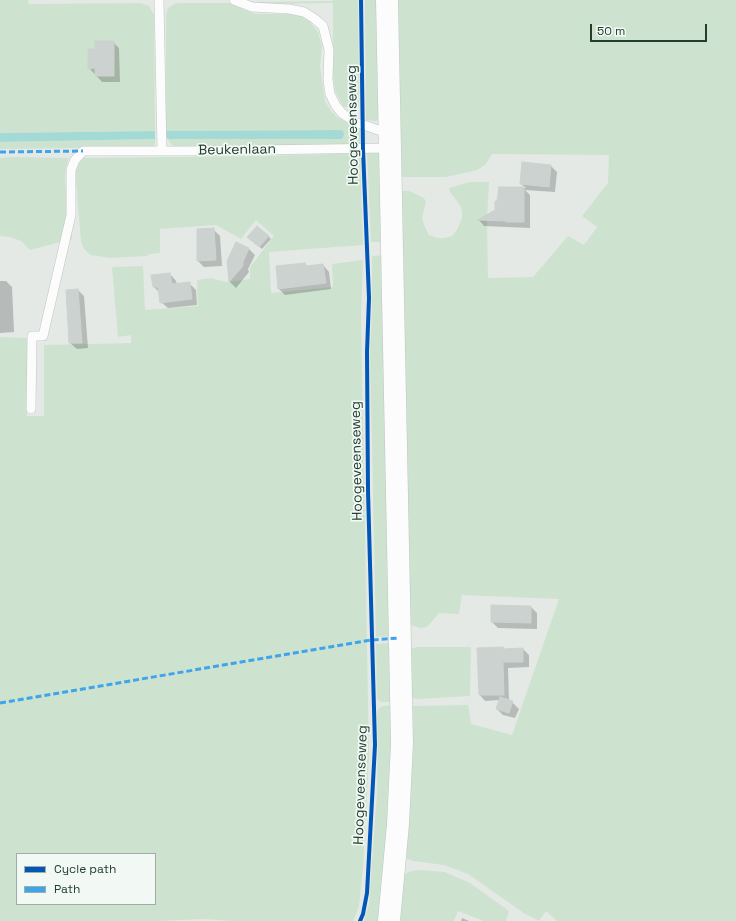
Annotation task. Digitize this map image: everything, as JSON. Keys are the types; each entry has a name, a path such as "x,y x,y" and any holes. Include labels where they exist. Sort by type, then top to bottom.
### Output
{"main road":[{"path":"387,0 402,743 398,824 389,921"}],"lane":[{"path":"159,0 162,151"},
{"path":"234,0 252,7 289,9 304,12 323,26 329,50 328,80 330,94 336,106 343,114 355,122 391,141"},
{"name":"Beukenlaan","path":"32,409 32,336 43,336 71,215 71,170 75,160 83,151 162,151 391,141"}],"green space":[{"path":"0,0 28,0 29,4 140,3 149,6 154,15 155,131 0,133"},
{"path":"358,0 359,107 343,107 335,90 333,77 333,3 266,4 251,2"},
{"path":"365,0 379,0 380,119 376,121 366,120"},
{"path":"398,0 736,0 736,921 557,921 546,911 539,921 525,914 468,874 444,865 407,859 407,709 412,706 468,705 471,724 512,735 559,599 462,595 459,614 439,613 427,627 421,628 406,624 405,339 402,191 409,191 424,198 426,202 422,218 429,235 437,238 444,238 452,236 457,230 462,218 460,205 450,192 449,188 469,182 489,182 487,220 488,278 533,277 568,236 584,245 597,227 582,216 608,183 609,155 492,154 485,165 477,170 446,177 402,177"},
{"path":"179,3 229,3 256,14 296,14 309,21 318,32 322,46 320,66 325,101 337,117 360,130 360,144 173,147 168,139 343,138 340,130 166,131 166,15 168,8"},
{"path":"155,139 155,144 153,147 0,149 0,142"},
{"path":"382,152 383,242 371,242 367,153"},
{"path":"360,153 363,245 269,252 271,293 333,287 332,264 363,260 361,315 369,757 363,867 359,906 353,921 232,921 204,919 159,921 0,921 0,337 27,338 27,416 44,416 44,345 131,343 131,335 118,337 112,267 143,266 145,310 198,306 197,280 211,278 226,282 250,279 250,267 274,236 256,220 241,239 216,225 160,229 160,253 146,256 110,258 91,255 83,247 81,241 75,171 76,165 83,158 267,156"},
{"path":"0,158 69,158 65,180 72,239 30,250 21,241 10,237 0,236"},
{"path":"384,255 393,630 389,636 376,637 370,352 372,256"},
{"path":"388,643 394,649 394,702 381,702 377,699 376,644"},
{"path":"417,647 471,647 470,696 419,699 412,698 407,693 411,649"},
{"path":"394,705 382,921 364,921 369,904 377,793 377,712 379,708 383,706"},
{"path":"420,870 445,872 470,883 509,911 506,921 484,921 458,911 454,921 396,921 401,876 411,871"}],"water":[{"path":"155,131 155,139 0,142 0,133"},
{"path":"166,131 343,131 344,135 342,139 168,139 166,137"}],"building":[{"path":"95,41 114,41 114,76 95,76 95,68 88,69 88,49 95,49"},
{"path":"522,162 551,165 549,187 520,184"},
{"path":"499,187 524,187 524,222 477,220 495,210 495,201 497,201"},
{"path":"257,226 269,236 259,247 247,237"},
{"path":"214,228 216,260 197,261 197,229"},
{"path":"236,242 249,248 243,262 243,266 229,282 227,261"},
{"path":"305,263 306,266 323,264 326,283 278,289 276,266"},
{"path":"170,273 172,284 190,282 192,299 160,303 158,287 153,287 151,275"},
{"path":"78,289 82,343 69,343 66,290"},
{"path":"491,605 531,606 531,623 491,622"},
{"path":"503,647 503,649 523,648 523,662 503,662 504,695 479,695 477,648"},
{"path":"500,697 513,701 509,713 496,709"}],"marked path":[{"path":"0,152 83,151"},
{"path":"0,703 371,640 399,638"}],"cycle path":[{"name":"Hoogeveenseweg","path":"360,921 363,914 367,893 375,745 368,491 367,352 369,298 363,149 361,0"}]}
